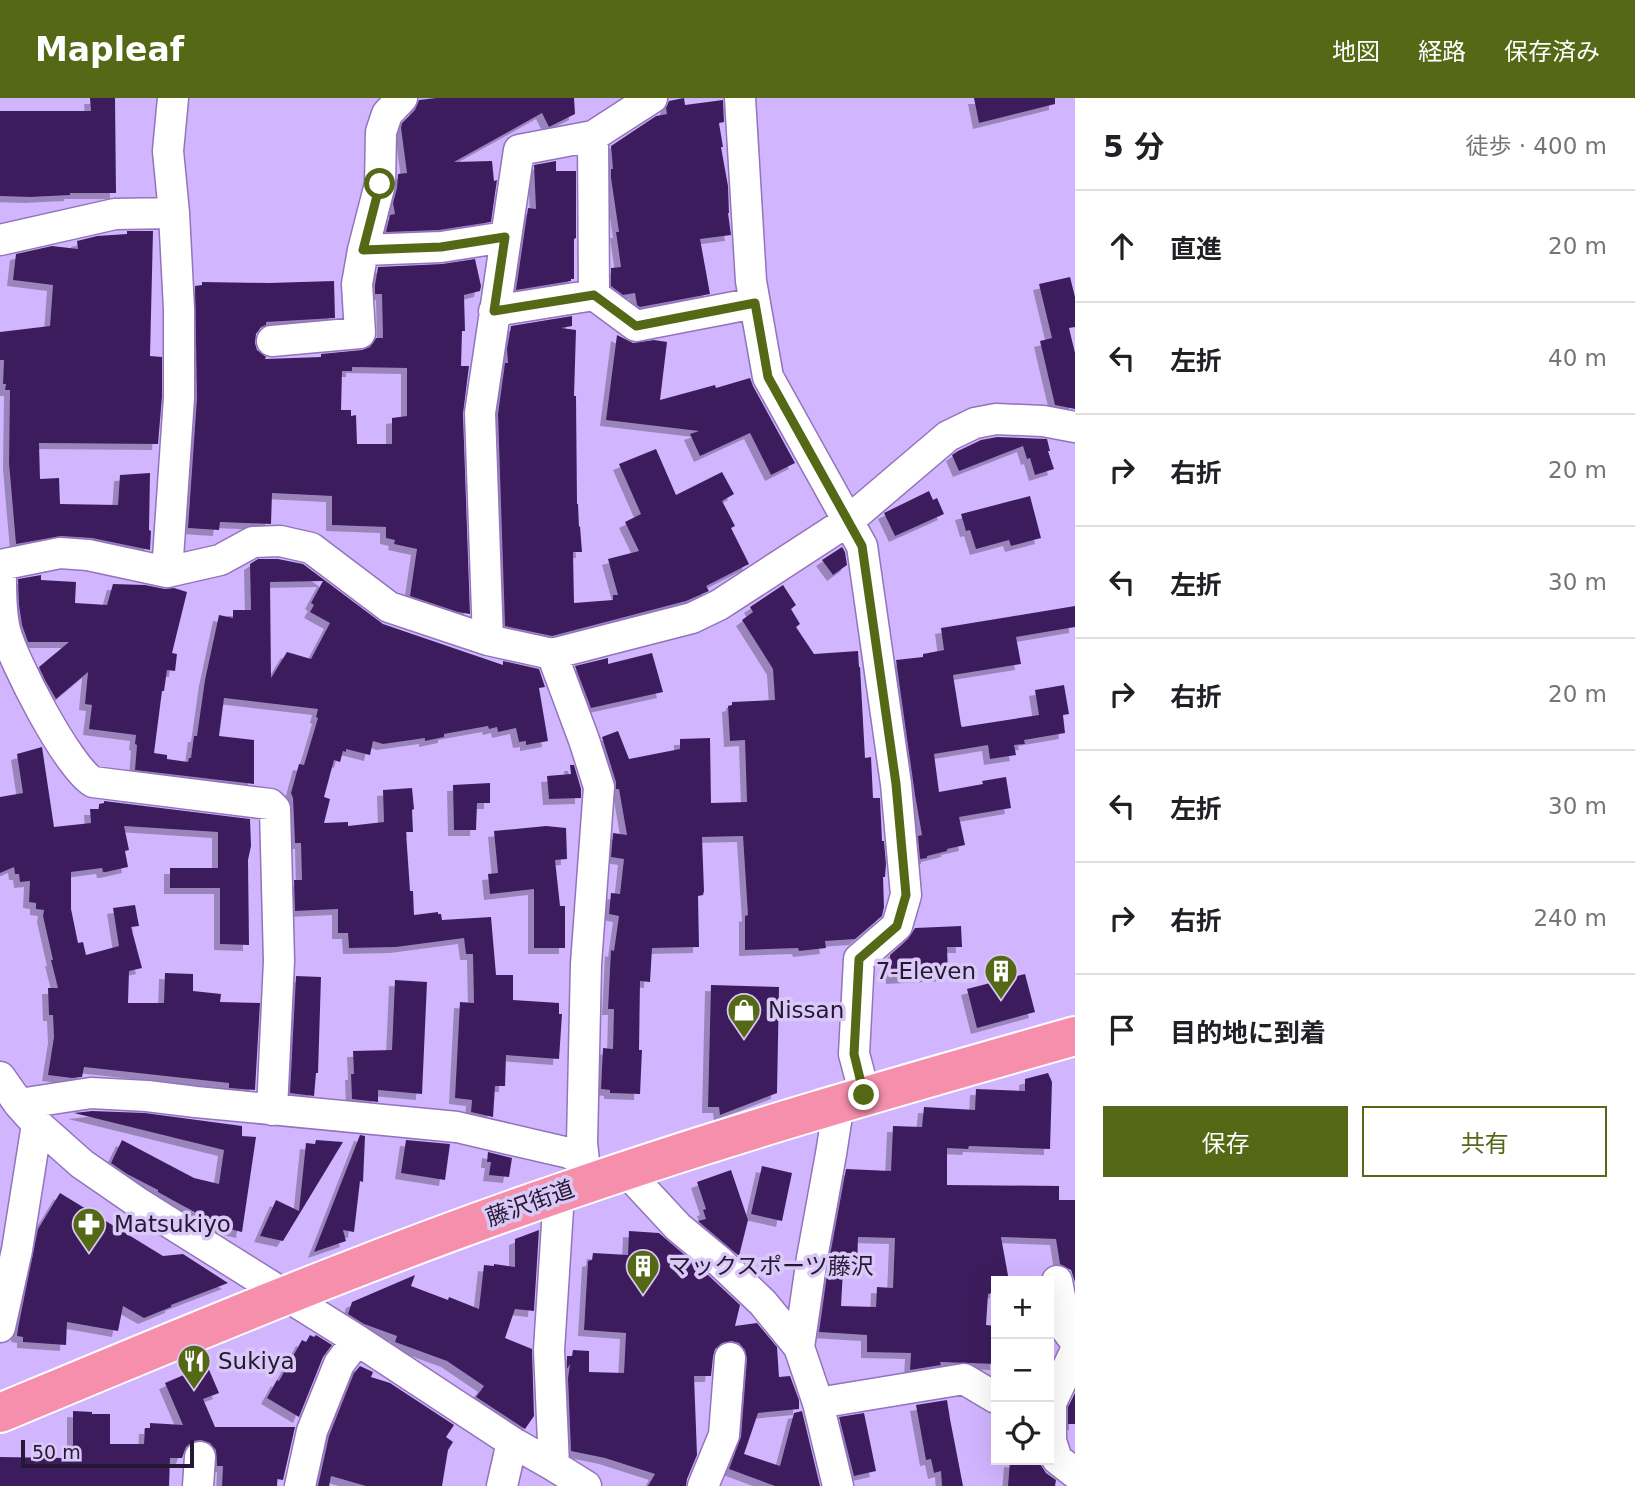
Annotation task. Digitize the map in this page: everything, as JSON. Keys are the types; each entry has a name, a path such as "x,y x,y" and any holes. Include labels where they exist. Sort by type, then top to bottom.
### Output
{"highway":[{"name":"藤沢街道","path":"0,1412 284,1296 590,1177 1075,1036"}],"street":[{"path":"167,572 179,398 179,309 168,151 173,98"},
{"path":"272,341 360,333 356,284 380,184 381,132 387,114 402,98"},
{"path":"488,640 480,413 519,150 593,136 652,98"},
{"path":"740,98 751,281 768,377 862,546 896,784 906,895 897,926 859,959 852,1099 831,1154 799,1347"},
{"path":"593,136 594,295"},
{"path":"0,240 116,214 174,213"},
{"path":"363,250 441,247 505,237"},
{"path":"494,311 594,295 636,326 755,303"},
{"path":"272,1110 279,961 275,809 270,804 93,782 85,777 58,738 18,665 5,631 1,565 60,553 88,555 167,572 220,560 253,542 279,541 311,548 389,607 488,640 552,654 692,618 719,605 848,521 948,436 975,423 996,419 1043,421 1075,427"},
{"path":"552,654 599,787 586,964 582,1143 590,1177 549,1350 554,1466"},
{"path":"0,1077 28,1114 82,1164 139,1204 357,1340 512,1443 586,1486"},
{"path":"28,1114 91,1093 147,1096 457,1128 569,1153 590,1177 678,1227 719,1261 763,1303 799,1347 818,1403 838,1486"},
{"path":"0,1327 17,1250 28,1114"},
{"path":"1057,1281 1066,1329 1075,1341"},
{"path":"300,1486 312,1431 339,1364 357,1340"},
{"path":"1050,1402 1075,1352"},
{"path":"703,1486 724,1436 730,1358"},
{"path":"818,1403 964,1379 991,1395"},
{"path":"502,1486 512,1443"},
{"path":"1054,1450 1057,1459 1075,1473"},
{"path":"198,1486 200,1457"}],"building":[{"path":"90,98 115,98 116,193 0,196 0,111 91,111"},
{"path":"574,98 575,114 549,127 542,113 454,162 492,161 494,181 497,180 491,222 439,230 386,232 390,215 395,214 393,203 398,174 407,173 402,123 415,110 419,100"},
{"path":"684,98 685,105 723,100 724,122 719,123 728,186 731,235 700,239 710,294 640,307 637,305 635,293 623,295 611,286 611,268 621,267 611,178 611,146 656,116 667,114 669,101"},
{"path":"974,98 1055,98 1055,104 979,123"},
{"path":"556,161 556,171 576,171 574,279 516,290 528,208 536,209 534,165"},
{"path":"127,231 153,231 150,356 162,357 158,444 39,443 40,479 59,478 60,504 118,505 120,475 150,473 150,550 92,538 61,536 16,544 9,463 10,390 5,390 6,384 3,384 4,360 0,360 0,332 50,326 53,285 13,280 16,254 52,246 78,249 77,241 97,236 127,234"},
{"path":"475,259 481,286 480,291 464,295 465,331 462,331 461,366 469,366 463,414 470,614 410,596 417,549 394,544 395,540 386,538 386,527 332,525 332,496 272,493 271,524 220,522 219,530 188,528 197,398 195,286 202,285 202,282 334,281 335,318 266,322 256,334 257,350 265,359 321,357 321,354 362,350 370,347 376,338 383,338 382,294 375,294 378,267 442,264","holes":["352,367 407,368 407,416 392,418 392,444 357,444 356,415 351,416 351,410 341,410 342,371 352,371"]},
{"path":"1070,277 1075,297 1075,327 1069,328 1075,353 1075,409 1055,405 1040,341 1052,338 1039,284"},
{"path":"572,316 572,326 561,328 576,330 574,396 577,504 582,552 573,552 574,603 613,600 613,595 618,595 608,559 639,551 625,522 641,514 619,464 656,449 676,495 722,472 734,494 722,501 735,526 731,528 749,564 706,586 709,591 686,601 552,636 505,626 498,414 505,363 508,363 507,349 511,326"},
{"path":"617,335 633,343 654,340 667,342 660,400 750,378 795,463 771,475 750,433 700,456 690,434 699,431 606,420"},
{"path":"997,437 1047,439 1054,469 1035,475 1023,446 959,471 952,455 981,440"},
{"path":"929,491 933,500 937,498 944,514 895,536 884,513"},
{"path":"1030,496 1041,538 1011,546 1009,540 976,549 970,530 966,531 961,514"},
{"path":"842,547 847,565 833,575 822,560"},
{"path":"258,559 278,559 303,564 383,624 503,665 503,661 539,669 545,687 539,688 548,741 526,745 526,741 519,742 516,728 498,732 497,727 489,729 488,726 444,734 444,737 425,741 425,738 383,744 373,741 370,755 346,749 340,762 334,760 324,797 330,799 324,823 348,822 348,826 384,822 383,790 412,788 413,832 406,832 414,915 438,912 442,920 491,917 496,975 513,975 513,1000 559,1003 559,1014 562,1014 559,1059 506,1055 505,1086 495,1086 493,1117 471,1112 472,1100 455,1098 460,1002 474,1003 473,954 466,954 464,938 396,947 349,948 348,933 338,933 338,909 295,911 294,880 302,880 301,843 295,843 291,793 299,764 304,765 318,718 318,709 224,698 219,736 254,740 254,784 135,770 136,735 89,729 92,705 85,704 88,672 56,699 45,680 39,667 69,642 28,642 22,625 18,579 41,575 41,580 76,582 75,603 107,605 113,584 174,588 187,592 172,653 177,654 175,671 167,670 162,691 154,753 167,755 167,759 188,762 194,736 197,736 205,680 219,615 233,618 233,610 251,610 250,564","holes":["323,581 311,603 314,605 310,612 330,623 311,659 287,652 271,678 270,582"]},
{"path":"783,585 796,605 791,609 800,624 796,627 814,654 858,651 865,758 871,757 873,798 880,798 884,841 886,864 882,916 855,939 825,941 826,948 799,951 798,948 745,950 745,916 748,915 743,836 702,837 704,891 703,895 698,896 699,947 652,948 650,982 640,981 640,1094 610,1093 610,1090 601,1089 603,1048 613,1049 614,1009 608,1009 611,950 614,951 619,916 609,914 611,893 620,894 624,859 611,857 613,833 627,835 619,789 616,789 602,737 618,731 629,759 680,749 680,739 710,738 711,803 747,802 745,740 730,741 728,706 732,705 732,702 775,700 773,669 742,620 753,612 750,607"},
{"path":"1075,606 1075,627 1016,637 1021,664 953,675 962,727 1039,715 1035,690 1064,685 1069,714 1063,715 1065,733 1024,740 1025,744 1014,745 1016,755 990,759 988,745 934,754 939,792 1006,777 1011,808 959,817 965,845 920,859 918,836 922,835 896,660 923,657 923,654 944,650 941,628"},
{"path":"652,653 663,692 591,708 575,666 608,658 608,664"},
{"path":"42,747 54,827 91,823 90,809 99,809 99,804 104,801 250,819 249,945 220,944 220,888 170,888 170,868 218,868 218,832 124,826 129,850 125,851 128,867 106,872 103,872 102,868 71,872 71,909 78,943 83,942 86,955 119,946 113,908 135,905 139,926 131,927 142,968 129,971 128,1003 164,1003 165,973 193,974 193,991 221,994 220,1002 260,1003 255,1090 229,1088 229,1083 84,1067 82,1077 48,1075 54,1037 53,1015 49,1015 48,988 58,988 44,910 36,909 36,903 29,902 30,881 20,882 14,867 0,873 0,797 23,793 17,754"},
{"path":"570,765 574,765 581,798 549,799 547,776 571,774"},
{"path":"490,783 490,803 477,803 476,830 454,830 453,785"},
{"path":"546,826 566,828 567,859 555,860 560,906 565,906 565,948 534,948 534,889 490,894 488,874 498,873 494,831"},
{"path":"961,926 962,947 947,947 948,975 892,978 890,955 908,939 915,928"},
{"name":"7-Eleven","path":"1025,974 1035,1012 977,1028 967,989"},
{"path":"296,976 321,977 318,1073 314,1096 290,1093"},
{"path":"395,980 427,982 422,1094 378,1090 378,1102 352,1099 353,1051 392,1050"},
{"name":"Nissan","path":"711,985 779,987 777,1093 720,1115 719,1107 708,1107"},
{"path":"1048,1073 1052,1082 1050,1149 969,1146 968,1149 947,1148 947,1185 1059,1186 1059,1200 1075,1200 1075,1282 1071,1270 1060,1264 1056,1239 1001,1237 1008,1276 991,1276 986,1325 991,1326 991,1364 940,1362 941,1365 910,1370 911,1353 867,1352 867,1335 819,1332 846,1169 891,1171 893,1126 922,1127 924,1107 975,1110 976,1089 1025,1091 1025,1079","holes":["858,1237 895,1238 893,1288 877,1287 876,1307 841,1306 843,1270 857,1270"]},
{"path":"74,1113 145,1113 242,1126 242,1136 256,1137 242,1232 204,1223 204,1217 111,1163 122,1140 194,1178 219,1184 224,1150"},
{"path":"360,1135 365,1136 363,1182 360,1181 354,1232 343,1230 346,1241 314,1252"},
{"path":"316,1140 343,1142 283,1241 260,1236 276,1200 299,1211 306,1143 315,1144"},
{"path":"406,1140 450,1144 445,1180 401,1173"},
{"path":"488,1152 512,1158 509,1177 489,1175 491,1162 487,1162"},
{"path":"762,1166 792,1173 782,1221 751,1214"},
{"path":"731,1170 748,1220 739,1256 698,1221 706,1219 703,1210 706,1209 697,1182"},
{"path":"60,1193 163,1256 183,1254 228,1283 144,1318 123,1306 118,1331 67,1322 66,1345 23,1342 23,1337 17,1336 18,1328 38,1229"},
{"path":"539,1230 534,1311 515,1309 505,1338 532,1349 534,1416 525,1429 476,1397 484,1386 447,1361 395,1342 397,1336 364,1324 348,1314 352,1302 415,1275 411,1286 479,1309 484,1265 515,1267 515,1239"},
{"path":"629,1231 659,1233 740,1305 735,1326 757,1323 777,1347 779,1377 790,1376 799,1400 799,1409 758,1413 744,1454 780,1466 794,1413 802,1411 820,1486 775,1486 729,1469 741,1437 747,1359 745,1350 739,1343 732,1341 722,1343 715,1349 711,1376 694,1376 697,1455 686,1486 648,1486 655,1474 605,1458 571,1451 568,1378 570,1364 567,1369 567,1356 572,1356 573,1350 589,1351 589,1372 624,1373 626,1333 584,1330 588,1261 592,1260 593,1253 628,1255"},
{"path":"310,1335 316,1335 332,1345 323,1357 299,1417 267,1398 302,1340 306,1342"},
{"path":"207,1365 219,1393 203,1399 215,1427 295,1427 283,1480 277,1479 277,1486 222,1486 223,1466 217,1466 216,1450 210,1443 201,1440 193,1441 186,1447 182,1458 170,1458 169,1486 0,1486 0,1457 73,1456 73,1411 110,1414 110,1444 144,1444 145,1428 150,1428 150,1423 183,1425 165,1383"},
{"path":"360,1366 373,1372 371,1377 390,1383 454,1425 446,1437 453,1442 448,1450 442,1486 366,1486 331,1476 329,1486 318,1486 329,1436 354,1373"},
{"path":"1075,1393 1075,1424 1068,1424 1068,1407"},
{"path":"947,1400 963,1486 942,1486 941,1471 934,1473 931,1459 926,1460 916,1405"},
{"path":"864,1413 876,1471 854,1476 839,1417"},
{"path":"1010,1465 1041,1465 1056,1480 1055,1486 1008,1486"}],"place":[{"name":"7-Eleven","path":"1001,1001"},
{"name":"Nissan","path":"744,1040"},
{"name":"Matsukiyo","path":"89,1254"},
{"name":"マックスポーツ藤沢","path":"643,1296"},
{"name":"Sukiya","path":"194,1391"}],"route":[{"path":"380,184 363,250 441,247 505,237 494,311 594,295 636,326 755,303 768,377 862,546 896,784 906,895 897,926 859,959 854,1054 864,1095"}]}
